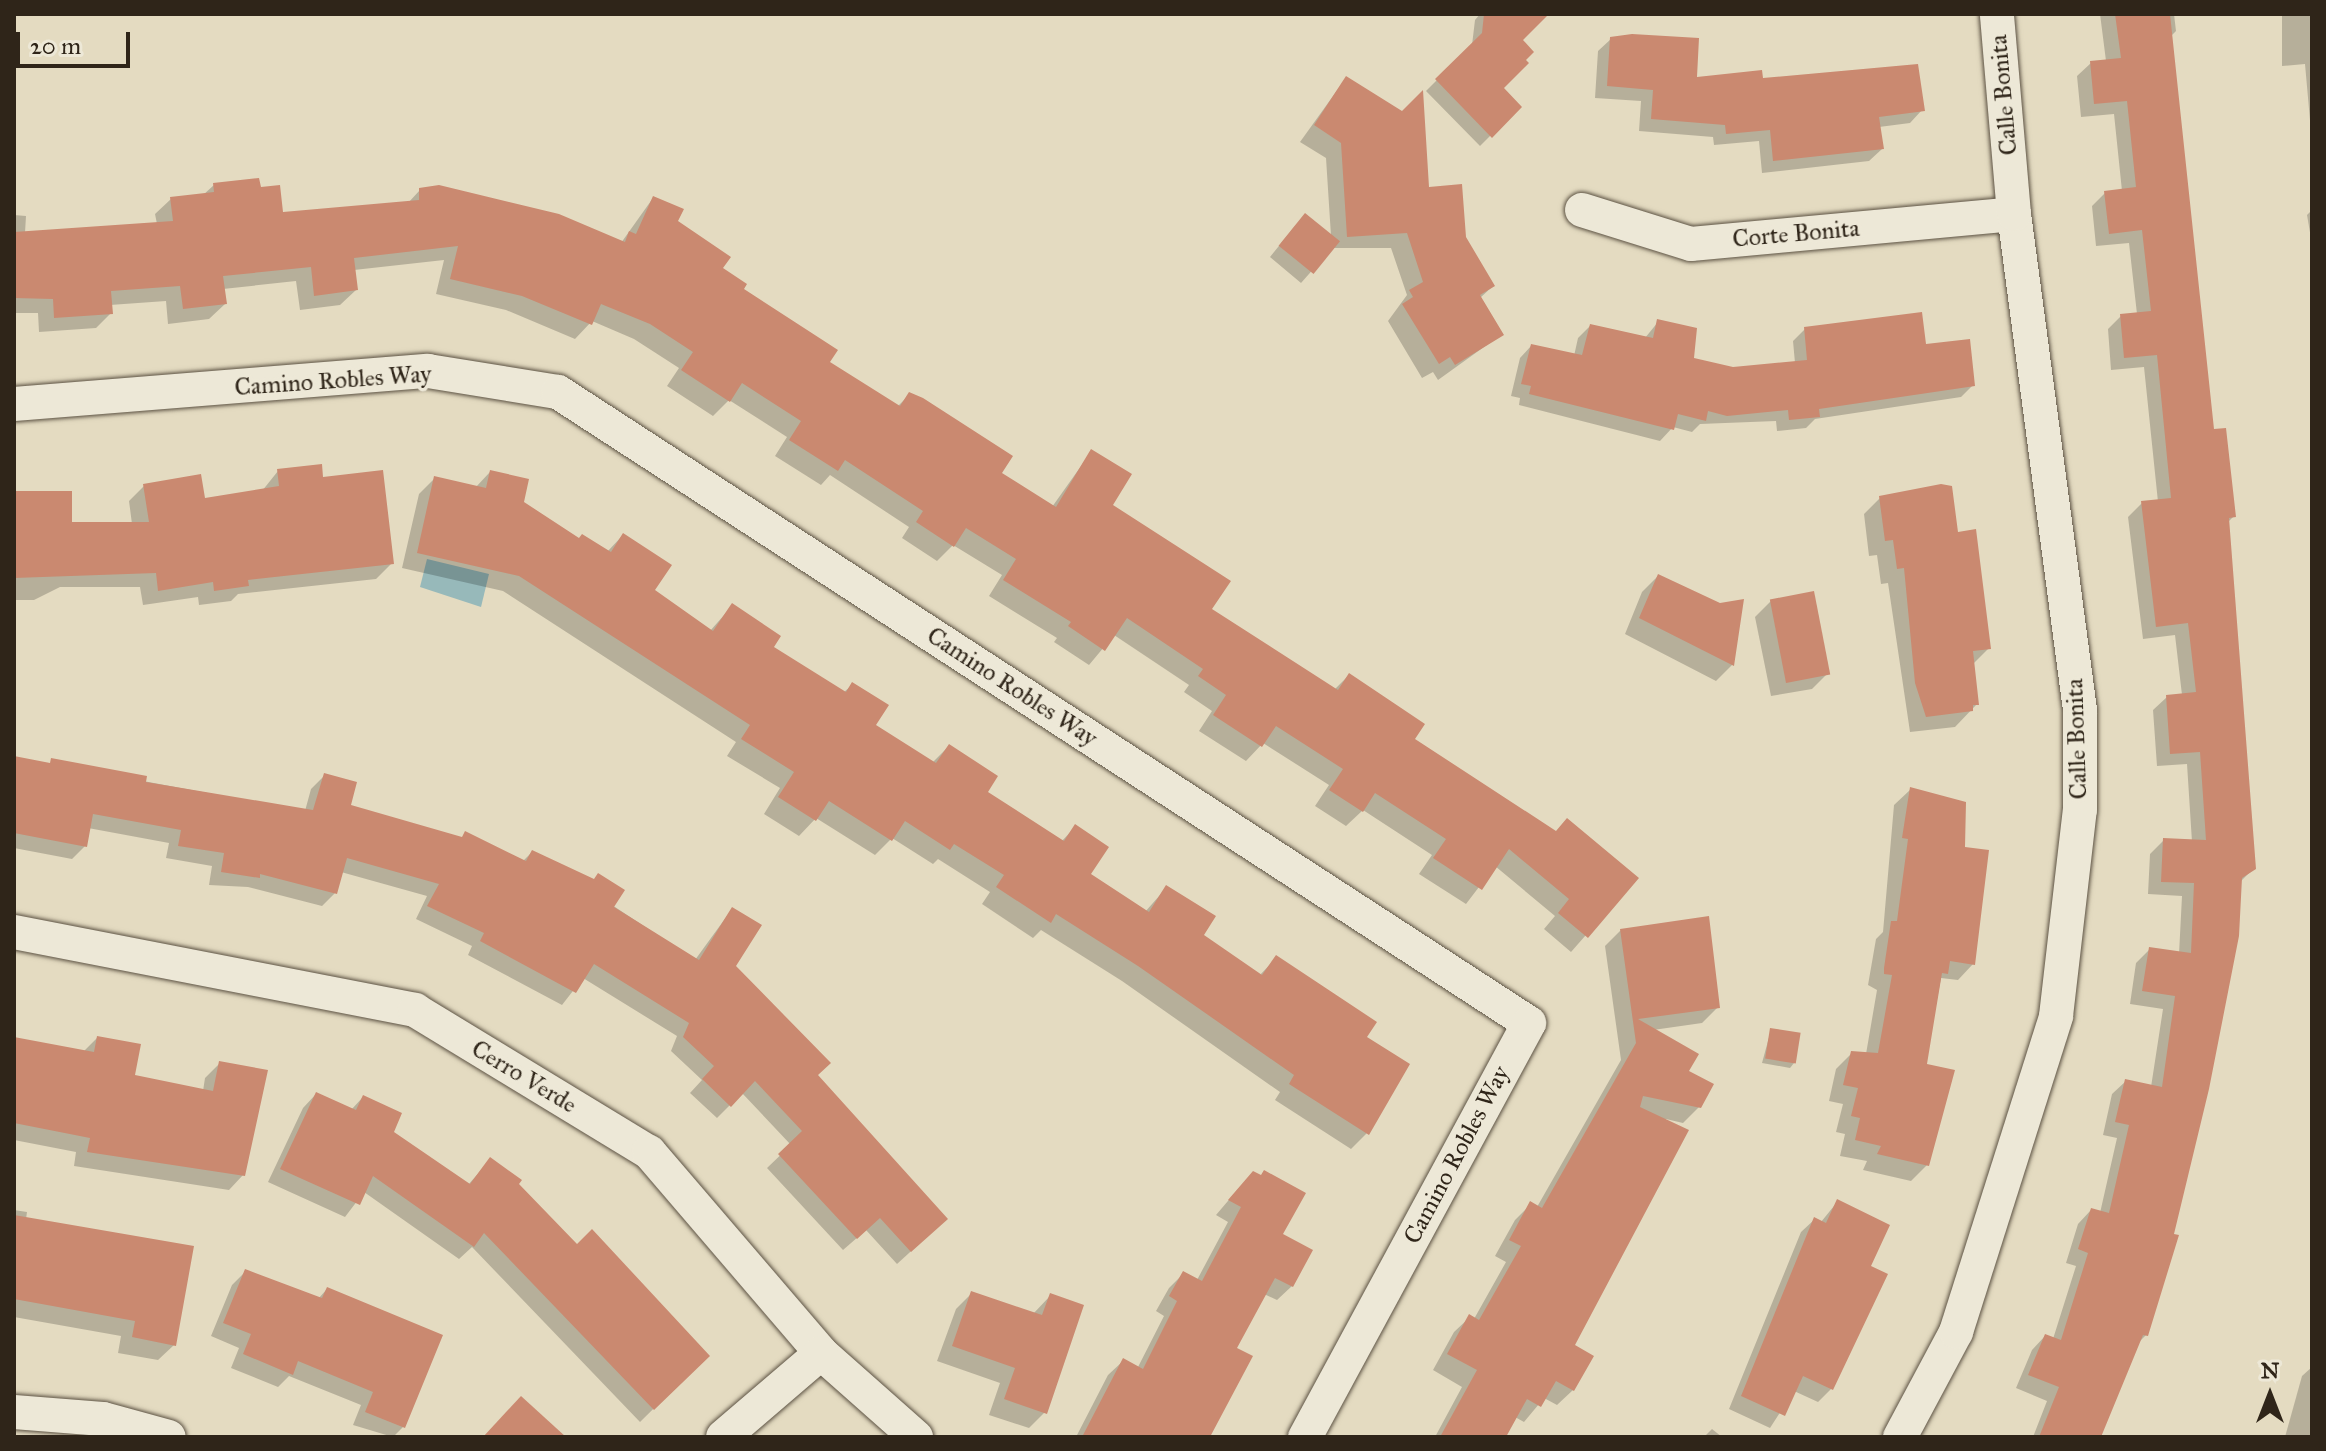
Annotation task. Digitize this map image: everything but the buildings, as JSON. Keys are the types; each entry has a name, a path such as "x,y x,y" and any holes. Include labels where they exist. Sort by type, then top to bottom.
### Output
{"street":[{"name":"Calle Bonita","path":"1900,1437 1956,1332 2056,1016 2080,810 2080,710 2014,214 1997,14"},
{"name":"Corte Bonita","path":"1582,210 1691,244 2014,214"},
{"name":"Camino Robles Way","path":"14,404 428,371 558,392 1529,1023 1305,1437"},
{"name":"Cerro Verde","path":"14,932 415,1010 649,1152 821,1353 916,1437"},
{"path":"723,1437 821,1353"},
{"path":"14,1412 103,1419 169,1437"}],"water":[{"path":"427,559 489,574 481,607 420,587"}]}
